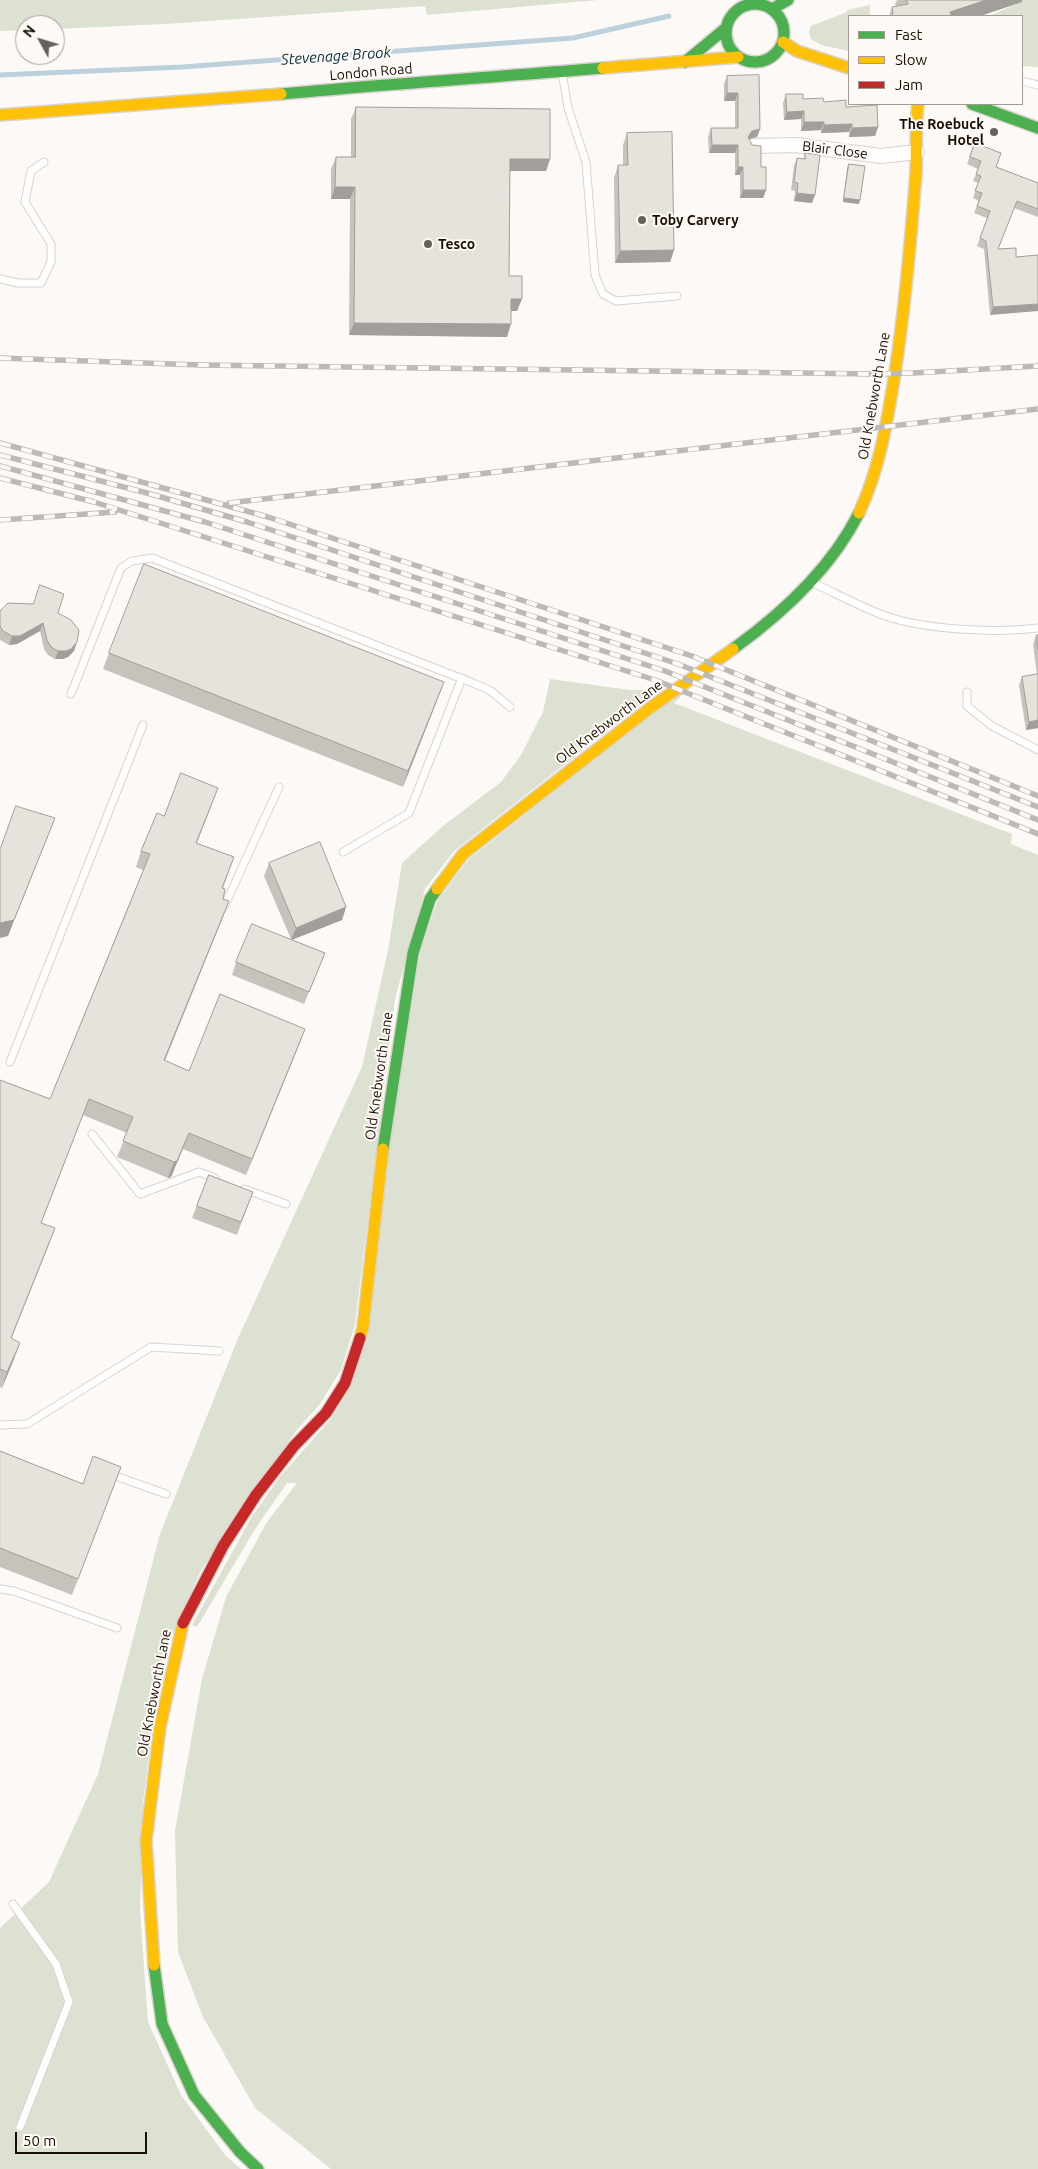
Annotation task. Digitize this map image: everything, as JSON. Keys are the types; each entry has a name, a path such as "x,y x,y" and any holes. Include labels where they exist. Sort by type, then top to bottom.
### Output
{"street":[{"path":"772,9 788,0"},
{"path":"685,62 726,28 732,14 744,6 759,3 772,9 781,18 784,30 783,42 776,53 765,60 751,62 738,57 728,44 726,28"},
{"path":"783,42 797,51 848,68"},
{"name":"London Road","path":"0,115 738,57"},
{"name":"Old Knebworth Lane","path":"258,2169 240,2152 194,2095 162,2024 152,1949 146,1842 157,1746 182,1624 223,1546 256,1494 294,1446 326,1413 345,1383 363,1327 390,1099 413,953 430,899 463,854 650,708 744,641 780,612 811,582 848,535 873,481 884,443 902,325 913,215 918,105"},
{"path":"977,105 1038,128"},
{"name":"Blair Close","path":"754,146 795,146 881,156 917,152"}],"lane":[{"path":"562,72 568,108 586,162 595,275 603,294 616,301 677,296"},
{"path":"1023,81 1038,85"},
{"path":"0,279 18,284 41,283 51,262 51,244 25,202 30,171 44,162"},
{"path":"71,694 121,568 132,561 152,558 462,678 491,691 510,707"},
{"path":"811,582 891,618 925,626 1018,630 1038,628"},
{"path":"343,852 409,813 462,678"},
{"path":"967,692 967,706 992,726 1038,750"},
{"path":"10,1062 143,725"},
{"path":"222,912 279,786"},
{"path":"92,1134 140,1194 199,1172 226,1182"},
{"path":"235,1186 286,1204"},
{"path":"0,1425 27,1424 151,1347 219,1351"},
{"path":"106,1472 166,1494"},
{"path":"0,1589 14,1591 117,1628"},
{"path":"13,1904 56,1964 69,2002 20,2127"}],"green space":[{"path":"0,0 598,0 427,15 425,6 165,24 65,29 65,15 15,15 15,30 0,31"},
{"path":"1021,0 1038,0 1038,67 1023,66 1023,15 991,15 1021,2"},
{"path":"870,5 870,15 848,15 848,51 821,45 811,39 809,32 811,26 847,12 847,10"},
{"path":"714,665 674,703 1012,834 1011,844 1038,855 1038,2169 331,2169 255,2108 203,2017 178,1952 175,1831 202,1679 226,1597 267,1522 297,1483 287,1483 255,1529 197,1627 192,1625 251,1518 279,1478 330,1420 349,1390 421,949 438,900 469,859"},
{"path":"550,679 630,690 660,690 454,851 425,889 395,999 355,1324 341,1370 320,1404 296,1431 201,1570 161,1662 143,1802 140,1910 148,2022 181,2095 226,2156 241,2169 0,2169 0,1928 49,1882 98,1774 160,1534 239,1336 362,1067 388,950 402,863 443,826 501,782 521,755 543,712"}],"building":[{"path":"906,0 986,0 950,12 951,15 893,15 892,7 908,4"},
{"path":"759,75 760,129 752,131 748,137 752,145 761,146 761,167 766,167 766,190 743,190 743,167 738,167 738,145 712,145 711,128 738,128 738,93 727,93 727,76"},
{"path":"786,94 803,94 803,99 823,98 824,102 846,100 846,107 877,105 878,127 852,128 852,124 824,125 824,122 804,122 804,111 787,112"},
{"name":"Tesco","path":"356,107 550,109 550,159 510,159 509,276 522,276 522,299 511,299 511,324 354,323 355,187 335,187 336,157 355,157"},
{"name":"Toby Carvery","path":"672,132 674,250 620,251 618,165 628,165 627,133"},
{"path":"975,143 1001,153 996,167 1038,183 1038,209 1017,201 998,249 1016,248 1016,257 1038,255 1038,304 993,307 986,241 980,238 990,211 977,206 982,193 975,191 981,176 976,174 981,161 970,157"},
{"path":"805,153 820,155 815,195 797,193 798,183 794,182 797,158 805,159"},
{"path":"849,164 865,166 860,200 844,198"},
{"path":"144,564 444,682 408,771 109,653"},
{"path":"40,585 64,594 58,613 71,620 79,630 77,642 71,649 58,651 51,647 47,640 43,623 20,636 12,636 3,631 0,626 0,611 8,603 33,604"},
{"path":"1038,674 1038,720 1029,722 1022,677"},
{"path":"181,773 218,788 196,843 234,857 222,888 225,889 223,899 229,901 164,1060 189,1071 220,994 305,1029 252,1159 189,1133 177,1161 174,1162 123,1141 133,1117 89,1099 41,1223 55,1228 11,1338 20,1343 7,1372 0,1369 0,1080 50,1099 150,854 141,851 157,813 164,816"},
{"path":"16,806 55,818 14,920 0,923 0,850"},
{"path":"320,842 346,907 296,928 269,863"},
{"path":"252,924 325,953 309,992 236,962"},
{"path":"209,1175 253,1192 241,1222 197,1206"},
{"path":"0,1451 83,1484 93,1456 121,1467 78,1579 0,1548"}],"waterway":[{"name":"Stevenage Brook","path":"0,75 182,67 573,38 669,16"}],"railway":[{"path":"0,358 201,365 876,374 1038,366"},
{"path":"229,503 1038,409"},
{"path":"0,443 268,517 692,656 1038,796"},
{"path":"0,455 147,493 247,522 678,664 1038,807"},
{"path":"0,466 205,522 665,671 1038,820"},
{"path":"0,478 94,502 655,680 1038,834"},
{"path":"0,520 115,512"}],"traffic: fast":[{"path":"772,9 788,0"},
{"path":"755,4 766,6 779,17 784,33 782,44 771,57 755,62 744,60 731,49 726,33 728,22 739,9 755,4"},
{"path":"685,62 726,28"},
{"path":"281,94 603,68"},
{"path":"975,105 1038,128"},
{"path":"733,649 787,605 820,571 835,553 859,513"},
{"path":"383,1149 413,953 430,899 437,889"},
{"path":"154,1965 162,2024 194,2095 240,2152 258,2169"}],"traffic: slow":[{"path":"783,42 797,51 848,68"},
{"path":"603,68 738,57"},
{"path":"0,115 281,94"},
{"path":"859,513 878,462 895,373 912,223 918,105"},
{"path":"437,889 463,854 650,708 733,649"},
{"path":"360,1338 363,1327 383,1149"},
{"path":"154,1965 146,1841 160,1727 183,1623"}],"traffic: jam":[{"path":"183,1623 223,1546 256,1495 294,1446 326,1413 345,1383 360,1338"}],"place":[{"name":"The Roebuck Hotel","path":"994,132"},
{"name":"Toby Carvery","path":"642,220"},
{"name":"Tesco","path":"428,244"}]}
